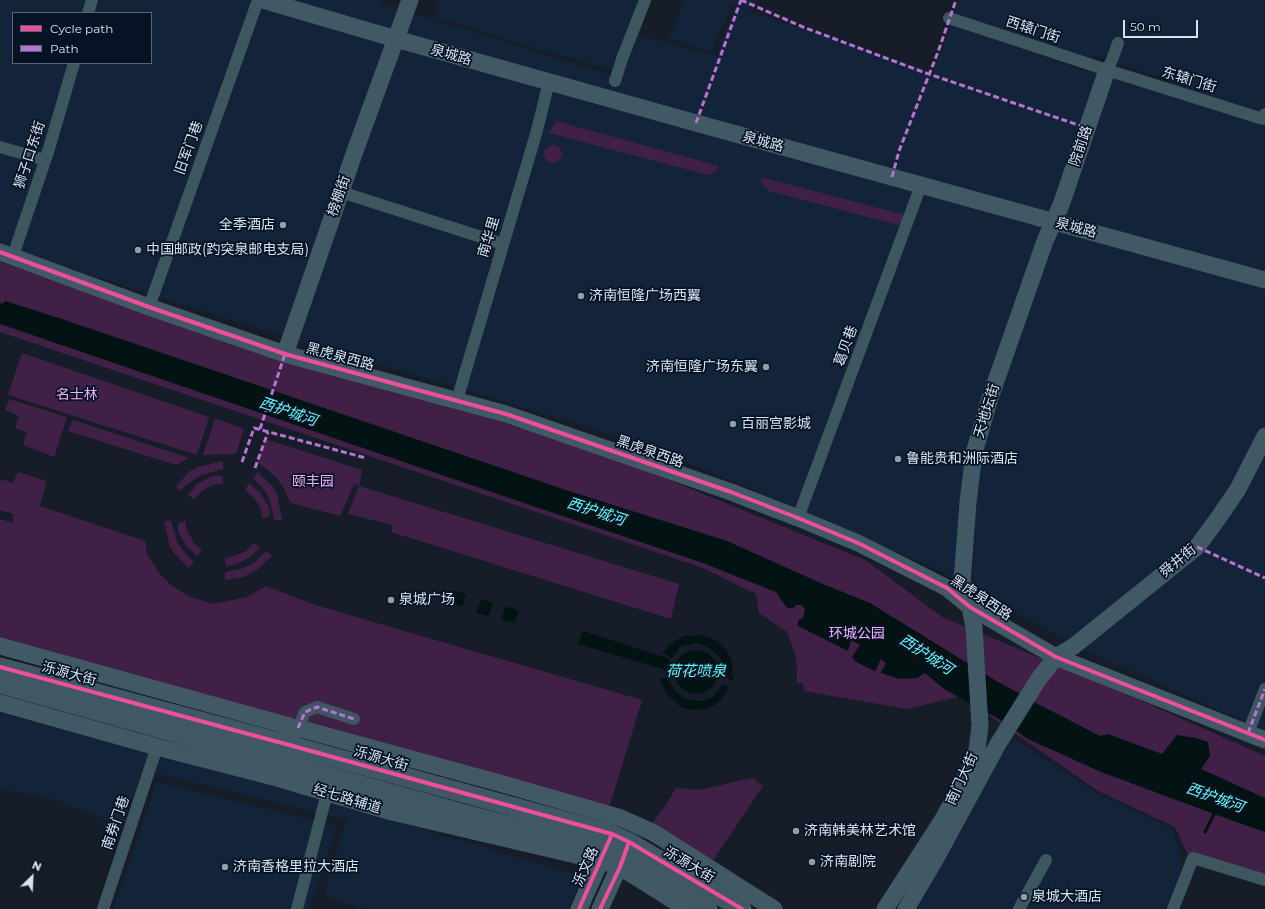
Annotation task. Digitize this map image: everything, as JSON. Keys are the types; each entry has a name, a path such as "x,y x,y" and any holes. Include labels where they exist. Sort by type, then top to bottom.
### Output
{"main road":[{"name":"泺源大街","path":"0,667 296,737 624,855 742,909"},
{"name":"泺源大街","path":"0,684 458,811 606,849"},
{"name":"泺源大街","path":"624,855 708,909"}],"street":[{"path":"88,12 92,0"},
{"name":"旧军门巷","path":"149,307 258,0"},
{"name":"泉城路","path":"263,0 549,82 1265,280"},
{"name":"榜棚街","path":"285,354 410,0"},
{"path":"615,81 645,0"},
{"name":"西辕门街","path":"950,18 1107,70"},
{"path":"1107,70 1118,43"},
{"name":"狮子口东街","path":"6,254 45,160 74,64"},
{"name":"东辕门街","path":"1107,70 1264,117"},
{"name":"院前路","path":"1054,222 1107,70"},
{"name":"南华里","path":"457,400 536,134 549,82"},
{"path":"0,147 45,160"},
{"name":"葛贝巷","path":"798,518 922,185"},
{"path":"341,192 503,244"},
{"name":"天地坛街","path":"970,607 962,582 968,502 974,453 990,398 1045,241 1054,222"},
{"name":"黑虎泉西路","path":"6,254 149,307 285,354 513,416 731,492 858,543 947,588 970,607 1056,657 1265,740"},
{"name":"舜井街","path":"1056,657 1074,646 1196,547 1238,489 1265,436"},
{"name":"南门大街","path":"885,909 943,819 967,775 977,750 980,726 974,628 970,607"},
{"path":"0,646 289,726 296,737 504,784 621,818 654,834 774,909"},
{"name":"南门大街","path":"906,909 935,860 998,744 1038,680 1056,657"},
{"path":"1248,733 1265,689"},
{"name":"经七路辅道","path":"0,703 157,747 277,778 392,812 606,849 624,855 687,909"},
{"path":"296,737 305,712 317,708 354,719"},
{"name":"南券门巷","path":"103,909 143,793 157,747"},
{"path":"297,909 327,793"},
{"name":"泺文路","path":"579,909 606,849"},
{"path":"600,909 624,855"},
{"path":"1172,909 1193,858 1265,880"},
{"path":"1020,909 1046,860"}],"shaded area":[{"path":"0,0 381,0 380,3 621,78 637,35 717,56 735,7 933,72 951,24 1079,69 1135,83 1265,126 1265,731 1082,649 942,572 710,471 610,434 460,388 290,339 66,267 0,244"},
{"path":"440,0 642,0 615,71 511,41 456,23 434,18"},
{"path":"684,0 757,0 752,11 731,5 712,53 669,38"},
{"path":"959,0 1265,0 1265,102 1260,115 1169,85 1171,81 1093,55 1092,59 954,16"},
{"path":"0,713 341,805 582,876 568,909 363,909 323,896 347,820 143,770 120,830 101,818 60,801 2,789 0,798"},
{"path":"1013,738 1096,793 1172,828 1183,866 1167,909 908,909"},
{"name":"济南香格里拉大酒店","path":"157,782 337,826 309,909 113,909"}],"green space":[{"path":"556,121 719,166 715,172 708,175 549,133"},
{"path":"553,145 559,148 562,154 559,160 553,163 547,160 544,154 547,148"},
{"path":"761,177 905,215 902,226 769,191 761,182"},
{"name":"环城公园","path":"0,262 623,461 867,561 942,617 1124,693 1265,756 1265,877 1187,853 1175,827 1098,791 961,696 907,709 804,691 803,683 797,683 795,654 787,632 759,613 756,594 703,568 0,332"},
{"name":"名士林","path":"22,353 209,417 197,455 8,395"},
{"path":"9,399 67,417 54,457 23,445 27,432 15,428 19,416 5,410"},
{"path":"215,418 244,429 236,454 203,455"},
{"path":"73,420 189,458 176,465 68,431"},
{"name":"颐丰园","path":"265,439 362,470 359,486 354,484 340,516 291,503 283,487 274,475 257,462"},
{"path":"223,461 223,469 201,475 185,486 181,491 176,486 190,471 197,467"},
{"path":"18,472 47,481 40,506 145,541 147,554 159,573 171,585 188,596 213,604 247,597 266,586 315,605 642,700 609,808 0,639 0,519 13,523 13,514 0,510 0,481 1,479 13,483"},
{"path":"258,472 273,487 277,494 282,520 274,520 271,505 266,492 253,478"},
{"path":"213,476 222,476 223,484 216,484 208,487 194,499 188,495 197,484"},
{"path":"249,483 265,500 269,507 270,516 262,518 258,503 245,490"},
{"path":"359,486 679,584 671,619 391,532 393,525 348,514"},
{"path":"164,521 171,521 177,542 189,558 194,562 189,568 170,547"},
{"path":"186,521 186,528 190,536 194,543 202,550 197,556 187,547 178,532 178,523"},
{"path":"254,543 260,547 250,557 235,565 226,566 225,558 246,551"},
{"path":"267,551 272,556 257,570 244,577 225,580 225,572 240,569 252,564"},
{"path":"752,778 763,786 712,862 651,825 676,788 699,790"}],"water":[{"name":"西护城河","path":"5,301 569,491 727,541 823,584 870,603 993,679 1100,736 1108,734 1162,754 1177,735 1196,738 1208,742 1210,756 1201,769 1265,798 1265,832 1101,772 1028,739 997,718 944,689 925,673 917,678 899,679 881,673 886,663 881,659 875,671 856,662 852,657 860,645 851,640 848,651 798,626 798,620 803,618 805,610 802,605 787,608 776,592 703,563 0,324 0,303 2,304"},
{"path":"455,591 466,594 462,607 450,603"},
{"path":"481,599 493,603 488,616 476,613"},
{"path":"506,606 519,611 514,623 501,620"},
{"path":"583,631 670,659 666,670 578,644"},
{"path":"701,635 715,640 726,649 732,662 733,680 725,678 724,667 719,656 711,649 703,645 696,643 680,647 672,658 663,653 671,643 684,636"},
{"name":"荷花喷泉","path":"696,650 708,654 714,660 718,672 714,684 708,690 696,694 684,690 678,684 674,672 678,660 684,654"},
{"path":"667,678 676,692 686,699 696,701 704,701 714,696 723,685 730,687 722,699 713,706 704,709 691,710 681,707 668,696 659,679"}],"waterway":[{"name":"西护城河","path":"1205,832 1214,814"}],"marked path":[{"path":"741,0 803,27 923,72 1087,128"},
{"path":"696,123 741,0"},
{"path":"892,177 899,151 938,52 956,0"},
{"path":"260,429 285,354"},
{"path":"242,462 254,428 366,458"},
{"path":"255,468 268,432"},
{"path":"1197,547 1265,578"},
{"path":"1248,733 1265,689"},
{"path":"298,728 305,712 317,707 354,719"}],"cycle path":[{"path":"0,252 149,307 285,354 506,414 731,492 858,543 947,588 970,607 1056,657 1265,740"},
{"path":"0,667 612,834 629,842 742,909"},
{"path":"579,909 612,834"},
{"path":"600,909 620,867 629,842"}],"place":[{"name":"全季酒店","path":"283,225"},
{"name":"中国邮政(趵突泉邮电支局)","path":"138,250"},
{"name":"济南恒隆广场西翼","path":"581,296"},
{"name":"济南恒隆广场东翼","path":"766,367"},
{"name":"百丽宫影城","path":"733,424"},
{"name":"鲁能贵和洲际酒店","path":"898,459"},
{"name":"泉城广场","path":"391,600"},
{"name":"济南韩美林艺术馆","path":"796,831"},
{"name":"济南剧院","path":"812,862"},
{"name":"济南香格里拉大酒店","path":"225,867"},
{"name":"泉城大酒店","path":"1024,897"}]}
